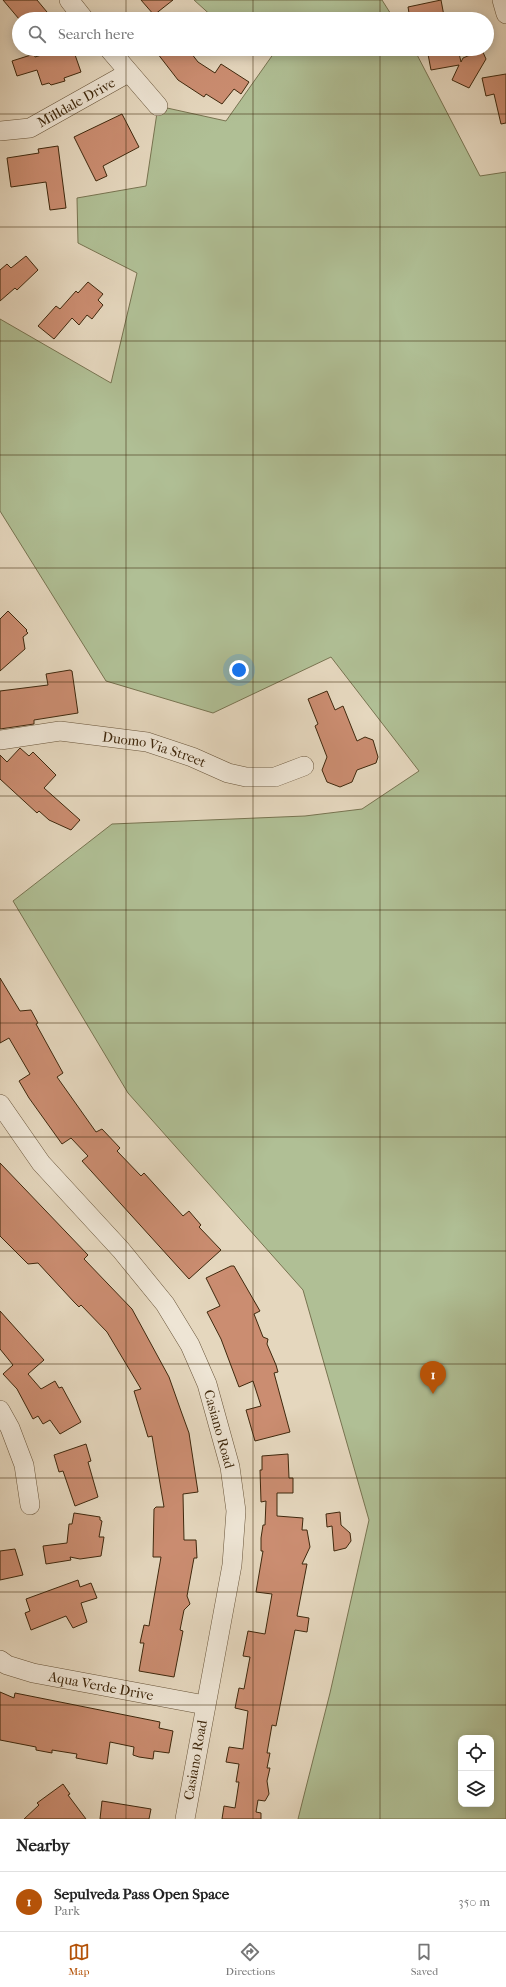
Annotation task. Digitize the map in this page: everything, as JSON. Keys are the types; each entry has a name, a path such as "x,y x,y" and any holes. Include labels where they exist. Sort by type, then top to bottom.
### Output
{"street":[{"path":"69,0 78,12"},
{"path":"502,0 506,14"},
{"path":"115,56 158,106"},
{"name":"Milldale Drive","path":"0,131 30,128 128,73"},
{"name":"Duomo Via Street","path":"0,740 60,731 147,742 192,757 228,773 246,776 275,777 304,766"},
{"name":"Casiano Road","path":"0,1104 41,1163 121,1250 166,1304 190,1345 207,1384 230,1467 236,1511 232,1565 185,1819"},
{"path":"0,1410 10,1428 24,1465 30,1505"},
{"name":"Aqua Verde Drive","path":"0,1660 8,1665 33,1673 205,1705"}],"green space":[{"path":"194,0 382,0 390,12 207,12"},
{"path":"272,56 418,56 480,176 506,172 506,1819 298,1819 330,1693 369,1520 303,1290 128,1093 13,901 112,824 305,816 362,809 419,771 331,657 213,713 106,681 0,511 0,319 111,383 137,273 78,243 77,198 146,186 158,106 226,121"}],"building":[{"path":"3,0 37,0 47,12 13,12"},
{"path":"141,0 173,0 158,12 151,12"},
{"path":"441,0 443,12 409,12 408,7"},
{"path":"28,56 75,56 81,72 64,78 65,81 51,85 49,83 42,85 37,70 17,76 12,61"},
{"path":"159,56 193,56 198,62 215,73 221,64 249,82 241,94 234,89 222,104 206,94 204,97 178,80"},
{"path":"428,56 460,56 461,62 463,58 468,56 485,56 486,59 469,88 452,80 459,65 431,70"},
{"path":"506,74 506,123 501,124 494,94 486,96 482,78"},
{"path":"122,114 139,147 103,166 107,176 96,181 74,137"},
{"path":"58,146 66,208 50,210 46,182 11,187 7,158 39,153 38,149"},
{"path":"26,256 38,270 17,290 15,288 0,301 0,270 7,264 11,268"},
{"path":"88,282 103,294 98,300 103,305 92,319 87,315 79,325 72,318 54,339 38,326 56,306 60,309 76,291 78,293"},
{"path":"8,611 27,630 26,631 28,633 23,637 25,649 0,671 0,619"},
{"path":"70,670 72,671 78,713 34,720 34,724 0,729 0,691 48,685 46,674"},
{"path":"327,691 335,710 343,706 357,741 365,737 373,740 378,757 376,763 357,770 352,782 340,787 327,782 322,770 327,757 315,726 318,724 308,699"},
{"path":"20,748 29,756 33,752 56,775 44,788 80,820 71,830 49,820 39,811 37,813 0,779 0,755 7,762"},
{"path":"0,978 20,1011 31,1010 38,1023 36,1024 63,1073 57,1077 96,1132 102,1129 120,1148 117,1151 141,1176 144,1173 183,1216 189,1211 201,1225 199,1227 221,1250 189,1279 82,1161 88,1156 71,1138 62,1144 29,1098 19,1081 30,1074 9,1038 0,1043"},
{"path":"0,1163 88,1255 84,1259 132,1309 169,1377 189,1433 198,1492 183,1494 184,1540 196,1540 197,1558 194,1558 187,1596 190,1604 184,1610 180,1630 183,1631 174,1677 139,1671 144,1643 140,1643 144,1625 149,1626 161,1557 153,1557 154,1509 156,1507 164,1507 152,1436 148,1437 134,1391 141,1389 107,1332 81,1305 79,1307 74,1302 38,1263 28,1264 0,1236"},
{"path":"234,1266 260,1311 254,1314 263,1337 268,1339 267,1344 276,1365 278,1372 274,1373 290,1432 255,1441 246,1410 261,1406 253,1381 239,1387 221,1339 207,1312 220,1306 206,1278"},
{"path":"0,1311 44,1360 28,1374 41,1389 55,1381 59,1388 62,1387 81,1422 60,1434 50,1420 43,1424 38,1416 33,1419 17,1389 3,1374 13,1365 0,1349"},
{"path":"86,1444 91,1461 88,1462 98,1497 75,1506 63,1471 59,1472 54,1455"},
{"path":"288,1454 289,1478 293,1478 293,1493 277,1493 277,1516 303,1518 302,1530 307,1530 310,1547 302,1564 307,1564 297,1616 309,1618 307,1632 295,1630 276,1726 272,1725 267,1753 270,1753 267,1768 270,1768 267,1781 269,1794 265,1801 258,1800 256,1812 261,1813 261,1819 222,1819 224,1806 235,1808 239,1782 236,1782 239,1764 226,1762 229,1747 243,1749 248,1711 235,1708 239,1688 244,1689 250,1657 243,1656 248,1631 265,1634 272,1594 256,1592 263,1551 261,1551 261,1538 263,1525 265,1525 266,1501 261,1502 260,1470 262,1470 262,1456"},
{"path":"340,1512 341,1525 350,1533 351,1541 346,1548 334,1551 332,1526 327,1527 326,1514"},
{"path":"74,1513 100,1517 100,1520 102,1521 99,1537 104,1537 101,1556 80,1559 70,1557 71,1560 46,1564 43,1546 67,1543 69,1524 72,1524"},
{"path":"15,1549 23,1575 0,1580 0,1551"},
{"path":"78,1580 80,1587 91,1583 97,1598 81,1603 87,1622 73,1628 66,1616 31,1630 25,1613 30,1611 26,1599"},
{"path":"0,1692 14,1698 15,1693 160,1722 159,1728 173,1731 169,1753 154,1751 153,1759 139,1757 133,1755 134,1747 110,1742 107,1764 76,1758 77,1754 52,1750 52,1753 36,1750 36,1747 0,1740"},
{"path":"63,1784 70,1794 68,1795 86,1819 24,1819 39,1805 37,1803"},
{"path":"102,1801 151,1809 149,1819 100,1819"}],"place":[{"name":"Sepulveda Pass Open Space","path":"433,1394"}]}
